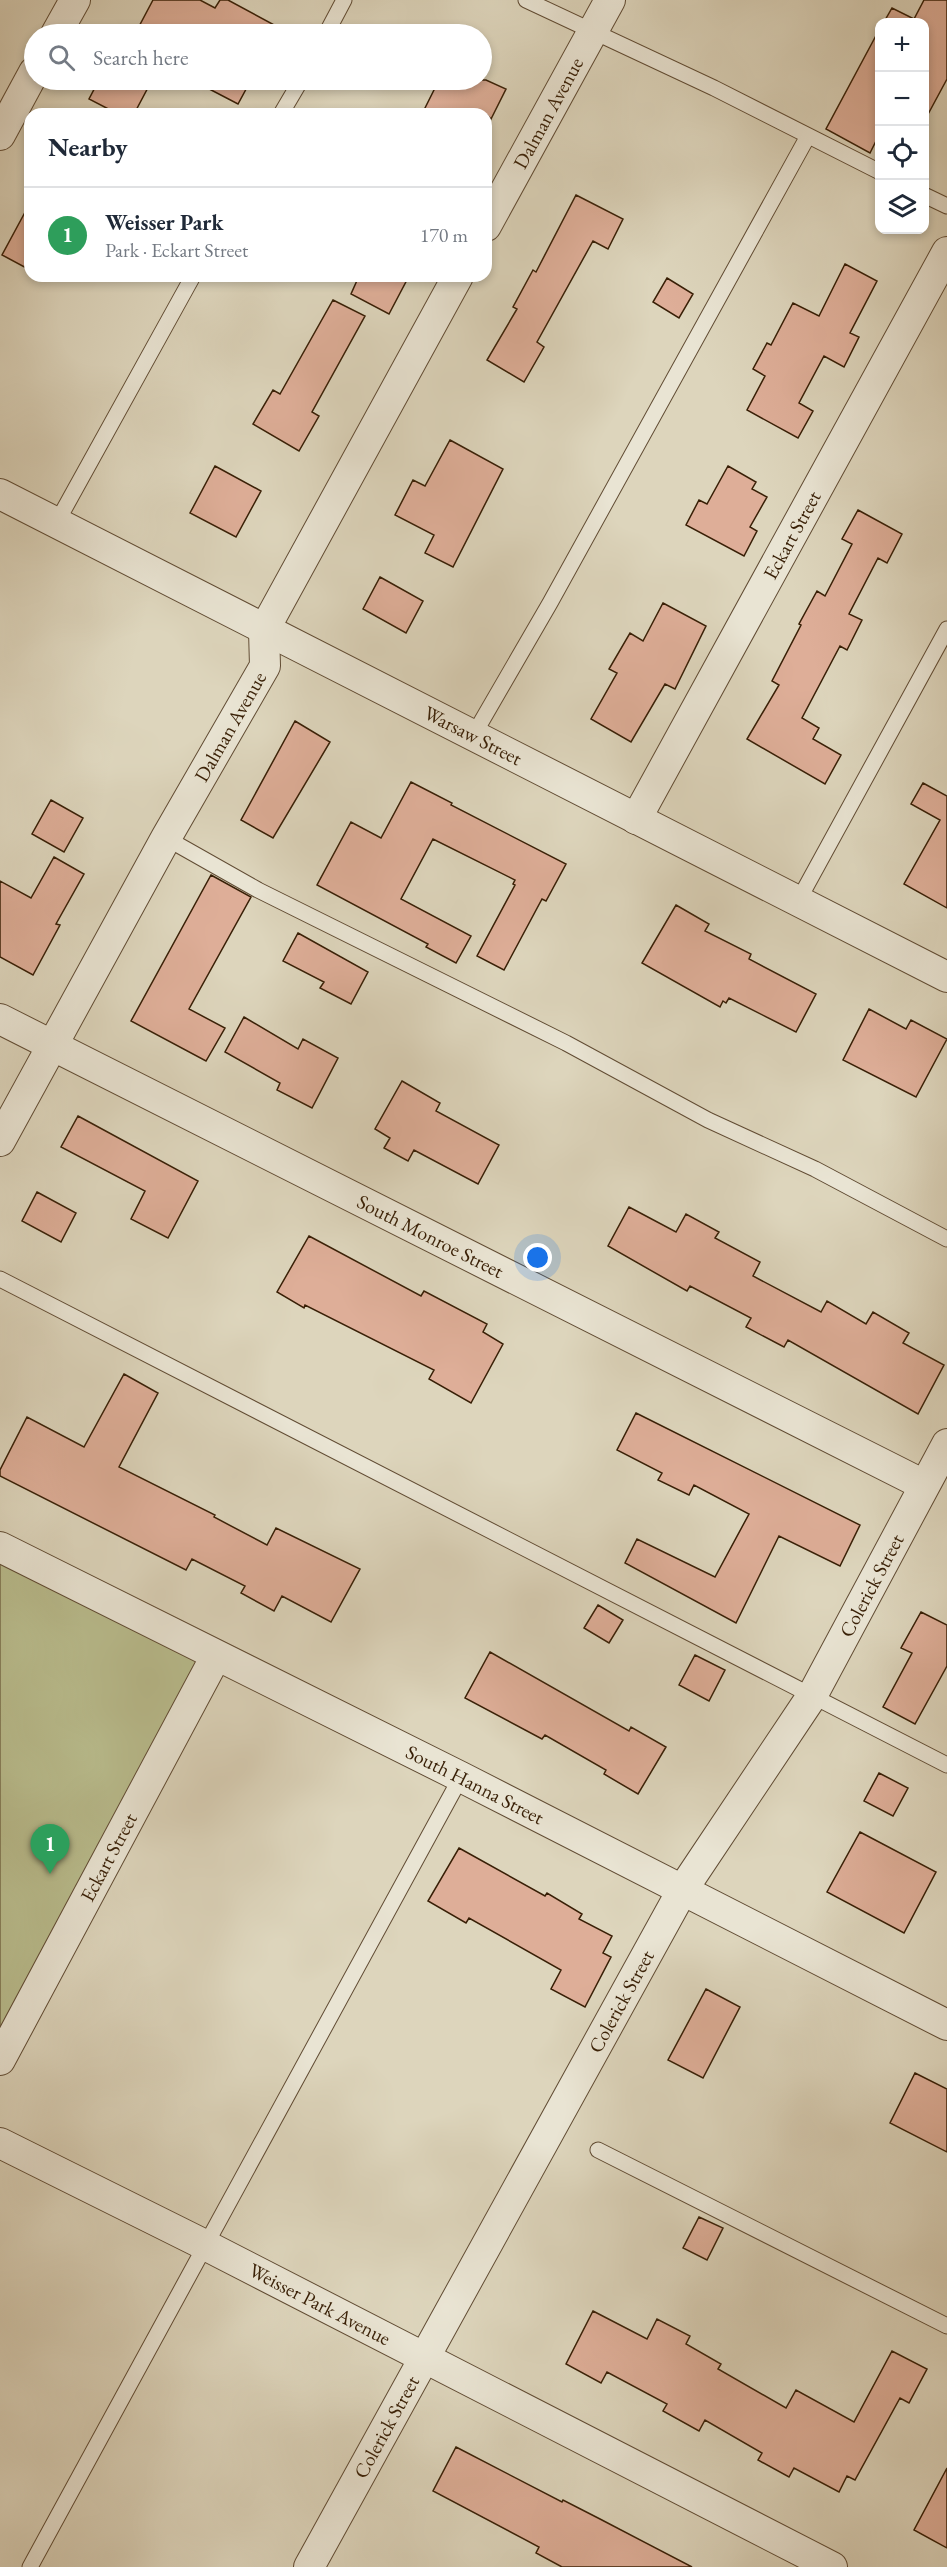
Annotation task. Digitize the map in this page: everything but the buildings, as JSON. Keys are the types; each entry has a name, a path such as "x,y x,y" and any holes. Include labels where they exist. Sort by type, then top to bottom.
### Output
{"street":[{"path":"62,24 75,0"},
{"name":"Dalman Avenue","path":"492,215 610,0"},
{"path":"0,135 24,90"},
{"name":"Eckart Street","path":"636,819 947,252"},
{"path":"264,630 455,282"},
{"name":"Warsaw Street","path":"0,494 797,903 947,977"},
{"name":"Dalman Avenue","path":"0,1142 166,838 265,666 264,630"},
{"name":"South Monroe Street","path":"0,1019 939,1465"},
{"name":"Colerick Street","path":"309,2567 683,1889 812,1696 939,1465"},
{"name":"South Hanna Street","path":"0,1547 683,1889 947,2025"},
{"name":"Eckart Street","path":"0,2060 216,1656"},
{"name":"Weisser Park Avenue","path":"0,2144 205,2245 832,2567"}],"lane":[{"path":"331,24 344,0"},
{"path":"526,0 592,33 714,88 875,170"},
{"path":"285,108 295,90"},
{"path":"473,736 550,603 808,136"},
{"path":"929,197 947,206"},
{"path":"57,522 190,282"},
{"path":"797,903 947,629"},
{"path":"166,838 258,890 566,1044 708,1120 815,1169 947,1239"},
{"path":"0,1279 947,1765"},
{"path":"30,2567 461,1777"},
{"path":"598,2150 947,2326"}],"green space":[{"path":"0,1547 216,1656 0,2060"}],"place":[{"name":"Weisser Park","path":"50,1874"}]}
